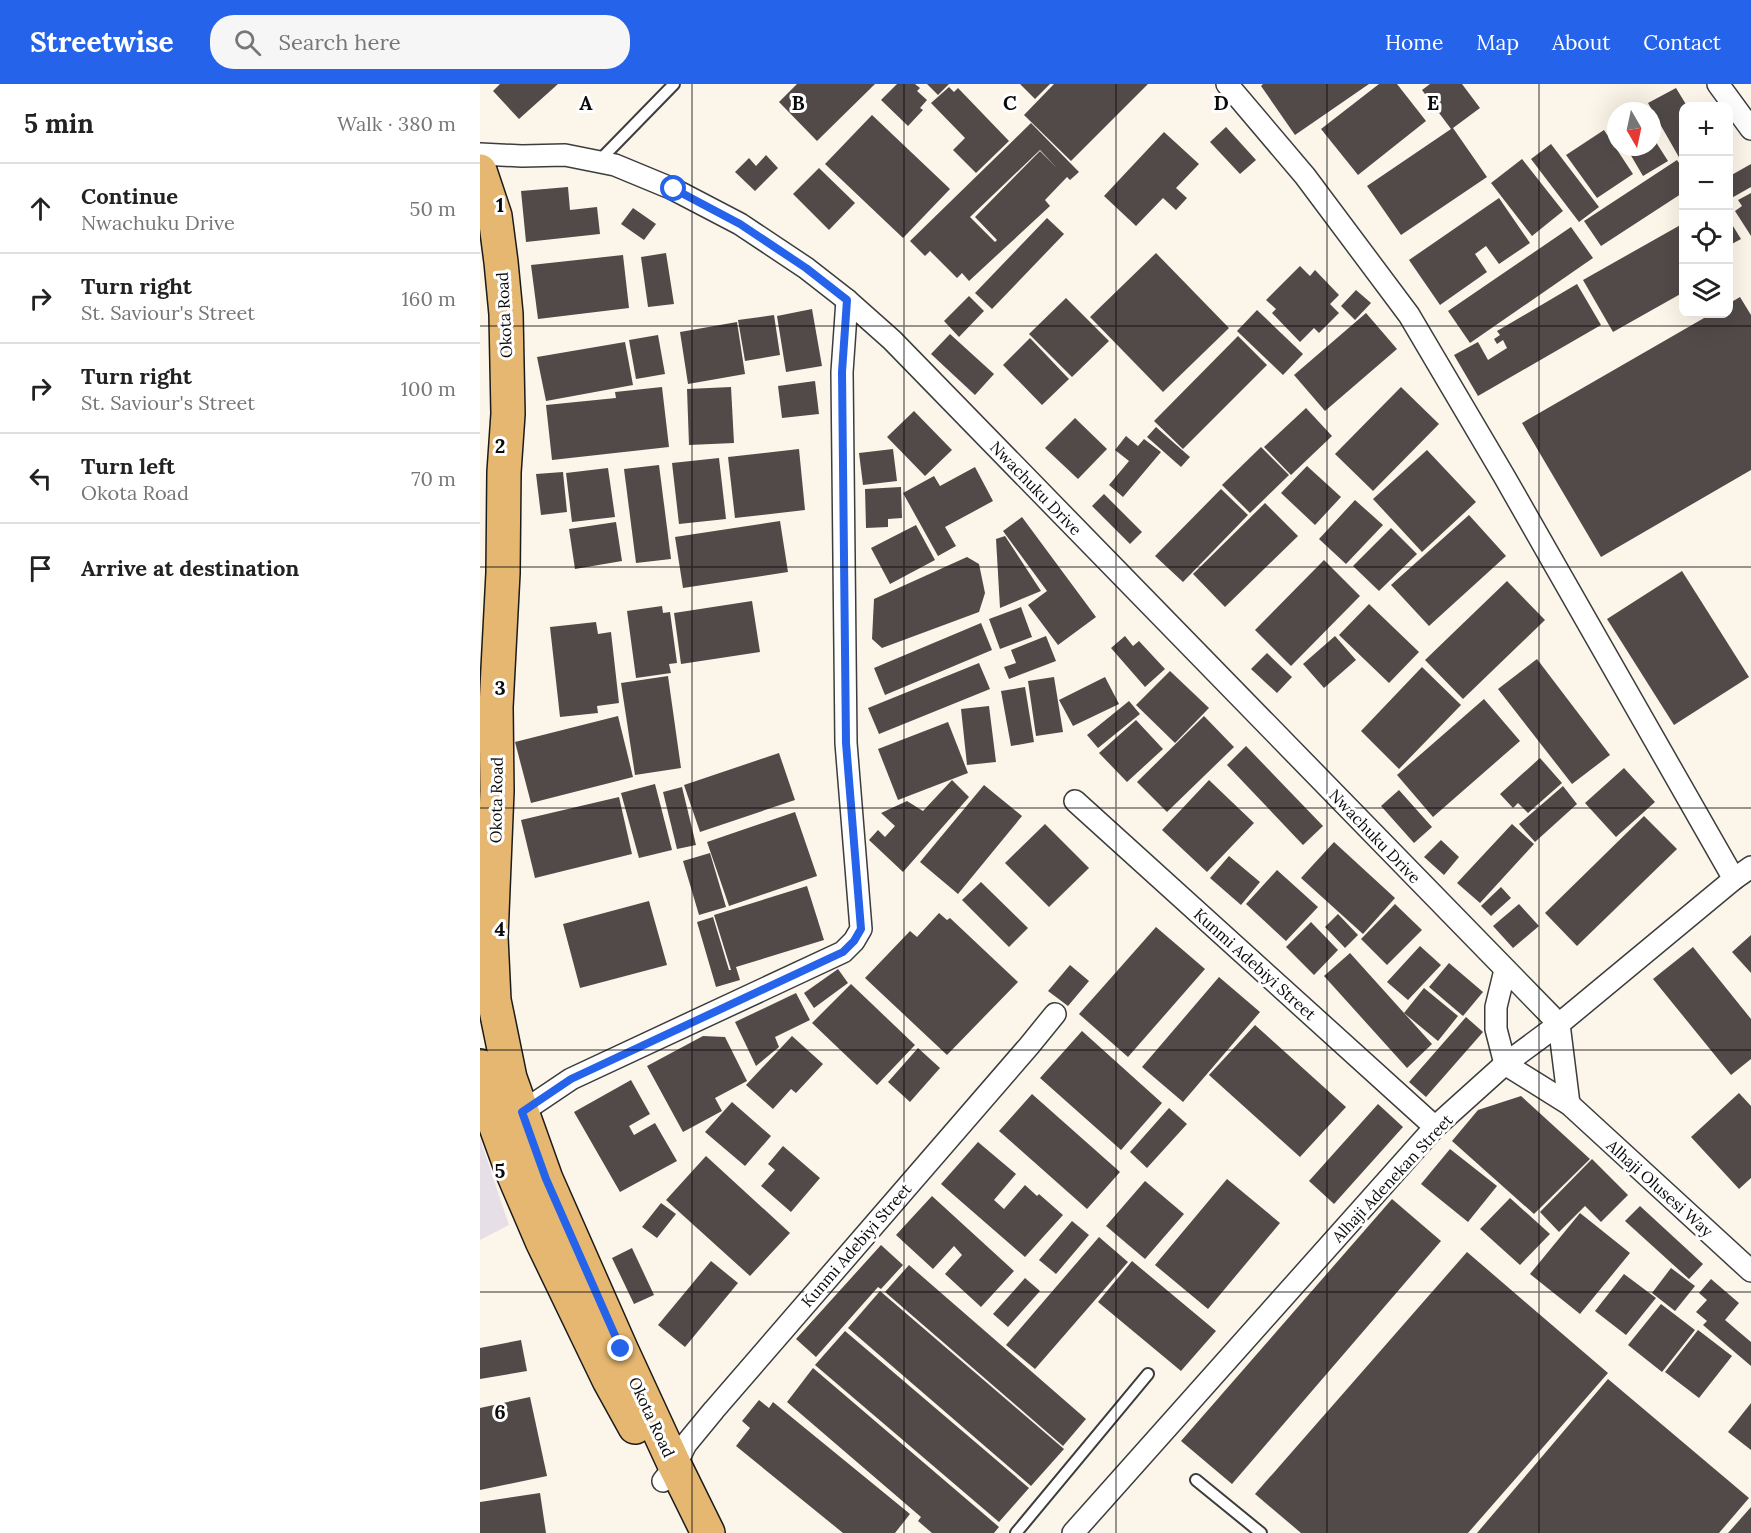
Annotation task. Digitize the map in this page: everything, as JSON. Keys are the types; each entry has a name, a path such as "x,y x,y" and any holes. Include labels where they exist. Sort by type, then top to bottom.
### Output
{"main road":[{"name":"Okota Road","path":"480,171 495,216 506,314 508,414 504,472 503,573 488,707 497,790 491,937 494,1000 510,1078 498,1116"},
{"name":"Okota Road","path":"480,1066 498,1116 512,1171 542,1241 609,1380 708,1533"},
{"name":"Okota Road","path":"669,1474 684,1533"}],"street":[{"path":"1227,84 1305,176 1409,315 1504,476 1734,879"},
{"path":"1718,84 1751,129"},
{"name":"Nwachuku Drive","path":"480,154 565,155 615,165 674,189 740,224 806,268 847,300 900,349 1559,1024"},
{"path":"498,1116 571,1079 843,952 854,941 861,929 846,743 842,372 847,300"},
{"name":"Kunmi Adebiyi Street","path":"1076,801 1435,1127"},
{"name":"Alhaji Adenekan Street","path":"1073,1533 1435,1127 1505,1064 1559,1024 1751,867"},
{"path":"1505,970 1496,1006 1496,1029 1505,1064"},
{"name":"Kunmi Adebiyi Street","path":"669,1474 686,1444 714,1410 1055,1014"},
{"path":"1559,1024 1569,1104"},
{"name":"Alhaji Olusesi Way","path":"1505,1064 1569,1104 1751,1271"}],"lane":[{"path":"598,162 674,84"},
{"path":"1016,1533 1148,1374"},
{"path":"1196,1480 1261,1533"}],"shaded area":[{"path":"480,1138 509,1225 480,1240"}],"building":[{"path":"500,84 558,84 519,119 493,91"},
{"path":"797,84 875,84 817,141 779,102"},
{"path":"897,84 915,84 920,88 917,91 927,100 920,108 923,110 908,126 881,100"},
{"path":"927,84 949,84 938,95"},
{"path":"1020,84 1050,84 1035,99"},
{"path":"1054,84 1148,84 1071,161 1024,115"},
{"path":"1263,84 1369,84 1295,135 1261,86"},
{"path":"1379,84 1397,84 1426,121 1358,175 1321,129"},
{"path":"1430,84 1462,84 1480,108 1453,128 1487,177 1401,235 1367,186 1451,129 1422,90"},
{"path":"949,87 954,92 958,88 1009,141 976,173 953,150 965,138 931,103"},
{"path":"1676,88 1685,102 1679,102 1679,157 1661,126 1661,102 1650,102"},
{"path":"872,115 950,189 903,238 825,164"},
{"path":"1031,123 1079,172 1070,180 1067,177 1045,200 1050,206 969,281 962,273 957,278 930,251 925,256 910,241","holes":["1040,150 1057,168 1040,151 975,217 997,240 995,242 970,217"]},
{"path":"1226,127 1256,160 1240,174 1210,142"},
{"path":"1604,130 1607,135 1607,156 1621,156 1633,174 1597,198 1566,155"},
{"path":"1164,132 1199,164 1176,188 1187,198 1176,210 1163,198 1136,226 1104,196"},
{"path":"1551,144 1599,207 1579,222 1531,159"},
{"path":"1661,150 1668,161 1643,176 1631,156 1661,156"},
{"path":"766,155 778,168 755,191 735,172 749,158 756,166"},
{"path":"1522,159 1563,211 1532,236 1491,183"},
{"path":"1677,160 1679,163 1679,195 1601,246 1584,221"},
{"path":"1751,164 1751,187 1733,197 1733,174"},
{"path":"819,168 855,203 829,230 793,194"},
{"path":"568,187 570,210 597,207 600,234 526,242 521,191"},
{"path":"1751,193 1751,236 1735,211 1742,206 1738,200"},
{"path":"1499,198 1530,243 1499,264 1486,246 1475,254 1487,272 1440,305 1409,260"},
{"path":"633,208 656,224 644,240 621,224"},
{"path":"1047,218 1064,234 992,309 975,293"},
{"path":"1679,226 1679,295 1613,332 1583,280"},
{"path":"1733,226 1741,239 1733,243"},
{"path":"1571,227 1593,258 1470,343 1448,311"},
{"path":"666,253 674,304 648,307 641,257"},
{"path":"1156,253 1229,328 1163,392 1090,317"},
{"path":"623,255 629,308 538,319 531,265"},
{"path":"1300,266 1310,276 1315,270 1339,295 1330,304 1339,313 1319,333 1314,328 1300,342 1272,313 1276,309 1266,300"},
{"path":"1577,284 1601,325 1478,396 1454,355 1478,342 1488,360 1507,348 1503,340 1497,344 1494,339 1500,335 1497,331"},
{"path":"1356,290 1371,303 1355,320 1341,306"},
{"path":"969,296 984,311 959,337 944,321"},
{"path":"1740,297 1751,315 1751,470 1601,557 1522,423 1704,318 1733,318 1733,301"},
{"path":"1066,298 1109,341 1072,377 1029,334"},
{"path":"812,309 822,366 786,372 777,316"},
{"path":"1257,310 1303,354 1283,375 1237,331"},
{"path":"1366,313 1397,349 1325,411 1294,375"},
{"path":"774,315 780,355 745,361 738,320"},
{"path":"737,322 745,374 688,384 680,332"},
{"path":"950,334 994,374 975,395 931,354"},
{"path":"658,335 665,374 636,379 629,340"},
{"path":"1238,336 1267,365 1183,449 1154,421"},
{"path":"1030,338 1069,379 1042,405 1003,365"},
{"path":"625,342 633,385 546,401 537,357"},
{"path":"815,381 819,414 782,418 778,386"},
{"path":"662,387 669,447 552,460 546,405 616,398 615,392"},
{"path":"731,387 734,443 689,445 687,389"},
{"path":"1401,387 1439,424 1373,491 1335,454"},
{"path":"1306,408 1332,436 1291,475 1264,447"},
{"path":"914,411 952,450 925,476 887,437"},
{"path":"1075,418 1107,449 1078,479 1045,448"},
{"path":"1156,427 1190,457 1181,467 1147,437"},
{"path":"1126,436 1138,446 1144,439 1161,452 1123,497 1109,485 1129,461 1115,450"},
{"path":"1261,447 1289,475 1250,513 1222,485"},
{"path":"799,449 805,510 735,518 728,457"},
{"path":"893,449 897,481 863,485 859,453"},
{"path":"1427,450 1476,502 1422,552 1373,499"},
{"path":"719,458 726,519 679,524 672,463"},
{"path":"659,465 671,559 636,563 624,469"},
{"path":"1307,466 1341,497 1315,525 1281,493"},
{"path":"975,467 993,501 945,527 956,546 938,556 903,493 934,476 940,486"},
{"path":"608,468 615,517 572,522 566,473"},
{"path":"563,472 567,512 541,515 536,474"},
{"path":"901,487 902,518 888,519 888,527 866,528 865,489"},
{"path":"1221,489 1248,515 1183,582 1155,556"},
{"path":"1104,494 1142,532 1130,544 1092,506"},
{"path":"1355,500 1383,525 1346,564 1319,539"},
{"path":"1265,503 1298,536 1225,607 1193,574"},
{"path":"1469,515 1506,556 1429,626 1391,585"},
{"path":"1022,517 1096,617 1058,645 1028,605 1047,591 1003,531"},
{"path":"780,521 788,572 683,588 675,537"},
{"path":"616,522 622,561 575,569 569,529"},
{"path":"916,525 935,560 890,584 871,548"},
{"path":"1391,528 1417,554 1379,591 1353,566"},
{"path":"1005,536 1041,591 1000,608 996,539"},
{"path":"967,557 979,564 985,593 979,612 882,648 872,639 874,599"},
{"path":"1324,560 1360,596 1291,666 1255,630"},
{"path":"1682,571 1749,677 1674,725 1607,619"},
{"path":"1507,581 1545,620 1463,699 1425,660"},
{"path":"752,601 760,652 681,664 674,613"},
{"path":"1369,604 1419,652 1389,683 1339,635"},
{"path":"662,606 663,613 670,612 677,663 669,664 671,673 636,678 627,611"},
{"path":"1021,607 1032,637 1000,649 989,619"},
{"path":"596,622 598,634 611,632 619,703 597,706 598,713 560,717 550,627"},
{"path":"981,623 992,650 885,695 874,668"},
{"path":"1046,636 1056,661 1009,679 1004,667 1016,663 1011,650"},
{"path":"1125,636 1133,646 1139,641 1165,669 1145,687 1111,648"},
{"path":"1335,636 1356,660 1324,688 1303,664"},
{"path":"1267,653 1292,677 1277,693 1251,669"},
{"path":"1537,659 1610,755 1572,784 1498,689"},
{"path":"979,663 990,689 879,734 868,708"},
{"path":"1422,667 1461,705 1399,769 1361,731"},
{"path":"1170,671 1209,708 1175,743 1136,705"},
{"path":"668,676 681,768 635,775 621,683"},
{"path":"1054,677 1063,732 1036,736 1028,681"},
{"path":"1105,677 1119,704 1073,726 1059,700"},
{"path":"1025,687 1034,742 1011,746 1001,691"},
{"path":"1484,699 1520,741 1433,817 1397,775"},
{"path":"1129,701 1140,714 1098,748 1087,735"},
{"path":"989,706 996,762 967,765 961,709"},
{"path":"618,716 633,777 531,803 515,742"},
{"path":"1204,716 1234,747 1167,812 1137,782"},
{"path":"1136,720 1163,749 1127,782 1099,753"},
{"path":"948,722 968,773 898,800 878,749"},
{"path":"1246,746 1323,826 1303,845 1227,765"},
{"path":"779,753 795,800 700,832 684,785"},
{"path":"1540,758 1562,783 1528,813 1518,803 1513,808 1500,794"},
{"path":"1624,768 1655,802 1616,837 1585,803"},
{"path":"952,780 969,797 903,872 869,840 878,830 885,837 895,826 881,813 907,801 923,811"},
{"path":"1209,780 1254,823 1207,872 1162,830"},
{"path":"655,784 672,850 639,858 621,793"},
{"path":"984,785 1022,816 958,894 920,862"},
{"path":"1563,786 1577,804 1535,842 1519,824"},
{"path":"682,787 696,845 677,849 663,792"},
{"path":"1399,790 1432,827 1414,843 1381,806"},
{"path":"619,797 632,854 535,878 521,820"},
{"path":"795,812 817,876 729,906 707,842"},
{"path":"1644,816 1677,849 1577,946 1545,913"},
{"path":"1045,824 1089,868 1049,907 1005,863"},
{"path":"1512,824 1534,844 1480,903 1457,883"},
{"path":"1441,840 1459,857 1444,875 1424,857"},
{"path":"1334,842 1395,898 1363,934 1301,878"},
{"path":"710,853 726,907 699,915 683,861"},
{"path":"1229,856 1260,882 1241,905 1210,878"},
{"path":"1277,870 1318,907 1286,941 1246,904"},
{"path":"981,882 1028,928 1009,947 962,900"},
{"path":"807,886 824,940 736,967 740,980 716,987 697,922 713,917 729,970 731,970 714,915"},
{"path":"1501,887 1511,898 1491,916 1481,906"},
{"path":"649,901 667,965 580,988 563,924"},
{"path":"1395,904 1422,930 1387,965 1361,939"},
{"path":"1519,904 1539,926 1513,948 1493,926"},
{"path":"939,913 947,920 950,918 1018,982 947,1055 865,978 910,931 917,937"},
{"path":"1338,914 1358,935 1345,948 1325,927"},
{"path":"1311,922 1338,950 1314,975 1286,947"},
{"path":"1156,927 1205,969 1128,1057 1079,1014"},
{"path":"1751,935 1751,973 1732,952"},
{"path":"1420,946 1441,965 1408,1000 1387,982"},
{"path":"1693,947 1751,1019 1751,1059 1731,1075 1653,979"},
{"path":"1350,953 1432,1044 1407,1068 1324,976"},
{"path":"1449,963 1483,992 1463,1016 1429,987"},
{"path":"1070,965 1089,981 1068,1006 1048,991"},
{"path":"838,969 848,983 814,1008 804,993"},
{"path":"1219,977 1260,1012 1183,1102 1142,1067"},
{"path":"851,984 915,1045 877,1085 812,1023"},
{"path":"1424,988 1458,1016 1438,1041 1404,1013"},
{"path":"796,993 810,1020 775,1037 779,1047 756,1066 735,1022"},
{"path":"1466,1017 1483,1032 1426,1097 1409,1082"},
{"path":"1255,1025 1346,1107 1300,1157 1209,1075"},
{"path":"1082,1031 1162,1103 1121,1150 1040,1078"},
{"path":"703,1036 725,1037 747,1081 715,1098 722,1111 683,1132 647,1066"},
{"path":"792,1036 823,1064 796,1093 791,1089 773,1109 746,1085"},
{"path":"918,1048 940,1068 910,1102 888,1082"},
{"path":"631,1080 650,1114 629,1126 634,1135 655,1123 677,1161 620,1192 574,1112"},
{"path":"1739,1093 1751,1106 1751,1178 1739,1189 1691,1137"},
{"path":"1032,1094 1120,1172 1087,1209 999,1131"},
{"path":"1521,1096 1590,1159 1534,1214 1452,1141 1478,1110"},
{"path":"732,1102 771,1136 745,1166 705,1132"},
{"path":"1378,1104 1403,1127 1334,1204 1309,1181"},
{"path":"1169,1108 1187,1124 1147,1168 1130,1152"},
{"path":"978,1142 1016,1174 994,1200 1004,1209 1025,1185 1063,1215 1025,1257 941,1184"},
{"path":"783,1146 820,1178 791,1212 761,1186 775,1170 768,1164"},
{"path":"1450,1149 1497,1186 1468,1222 1421,1184"},
{"path":"706,1156 790,1233 750,1276 666,1200"},
{"path":"1592,1159 1628,1195 1601,1222 1585,1206 1559,1232 1540,1212"},
{"path":"1227,1179 1280,1223 1208,1309 1155,1265"},
{"path":"1145,1181 1184,1214 1145,1259 1106,1226"},
{"path":"932,1196 1014,1271 981,1307 945,1274 962,1255 954,1246 933,1269 896,1235"},
{"path":"1510,1198 1550,1234 1520,1265 1480,1229"},
{"path":"1392,1199 1441,1241 1232,1484 1181,1441"},
{"path":"661,1203 676,1214 657,1238 642,1227"},
{"path":"1640,1206 1703,1264 1689,1279 1625,1221"},
{"path":"1580,1213 1630,1253 1580,1314 1530,1274"},
{"path":"1072,1221 1089,1235 1056,1274 1039,1260"},
{"path":"1099,1237 1128,1262 1035,1369 1006,1345"},
{"path":"881,1245 903,1265 881,1289 878,1287 816,1357 796,1339"},
{"path":"632,1248 654,1295 634,1304 612,1258"},
{"path":"1467,1252 1608,1373 1468,1533 1301,1533 1255,1494"},
{"path":"711,1261 738,1283 685,1347 658,1325"},
{"path":"1132,1261 1216,1331 1181,1371 1098,1302"},
{"path":"909,1265 1086,1419 1063,1446 885,1292"},
{"path":"1671,1268 1695,1286 1675,1311 1652,1293"},
{"path":"1624,1274 1656,1298 1626,1335 1595,1311"},
{"path":"1025,1278 1040,1291 1008,1327 993,1314"},
{"path":"1711,1279 1739,1303 1725,1320 1751,1342 1751,1366 1703,1325 1707,1321 1696,1312 1707,1300 1699,1293"},
{"path":"880,1291 1064,1449 1031,1486 848,1328"},
{"path":"1661,1304 1695,1330 1662,1372 1628,1345"},
{"path":"1698,1330 1732,1356 1699,1398 1665,1372"},
{"path":"845,1331 1029,1488 999,1522 815,1365"},
{"path":"521,1340 527,1371 480,1379 480,1348"},
{"path":"813,1368 999,1527 994,1533 932,1533 918,1521 921,1517 787,1402"},
{"path":"1608,1379 1749,1498 1719,1533 1477,1533"},
{"path":"530,1397 547,1476 480,1490 480,1408"},
{"path":"759,1400 769,1408 773,1402 910,1514 895,1533 843,1533 736,1446 750,1428 742,1421"},
{"path":"1751,1403 1751,1450 1728,1432"},
{"path":"540,1493 546,1533 480,1533 480,1502"},
{"path":"1751,1507 1751,1533 1728,1533"}],"route":[{"path":"621,1349 546,1179 522,1112 571,1079 843,952 854,941 861,929 846,743 842,372 847,300 806,268 740,224 674,189"}]}
